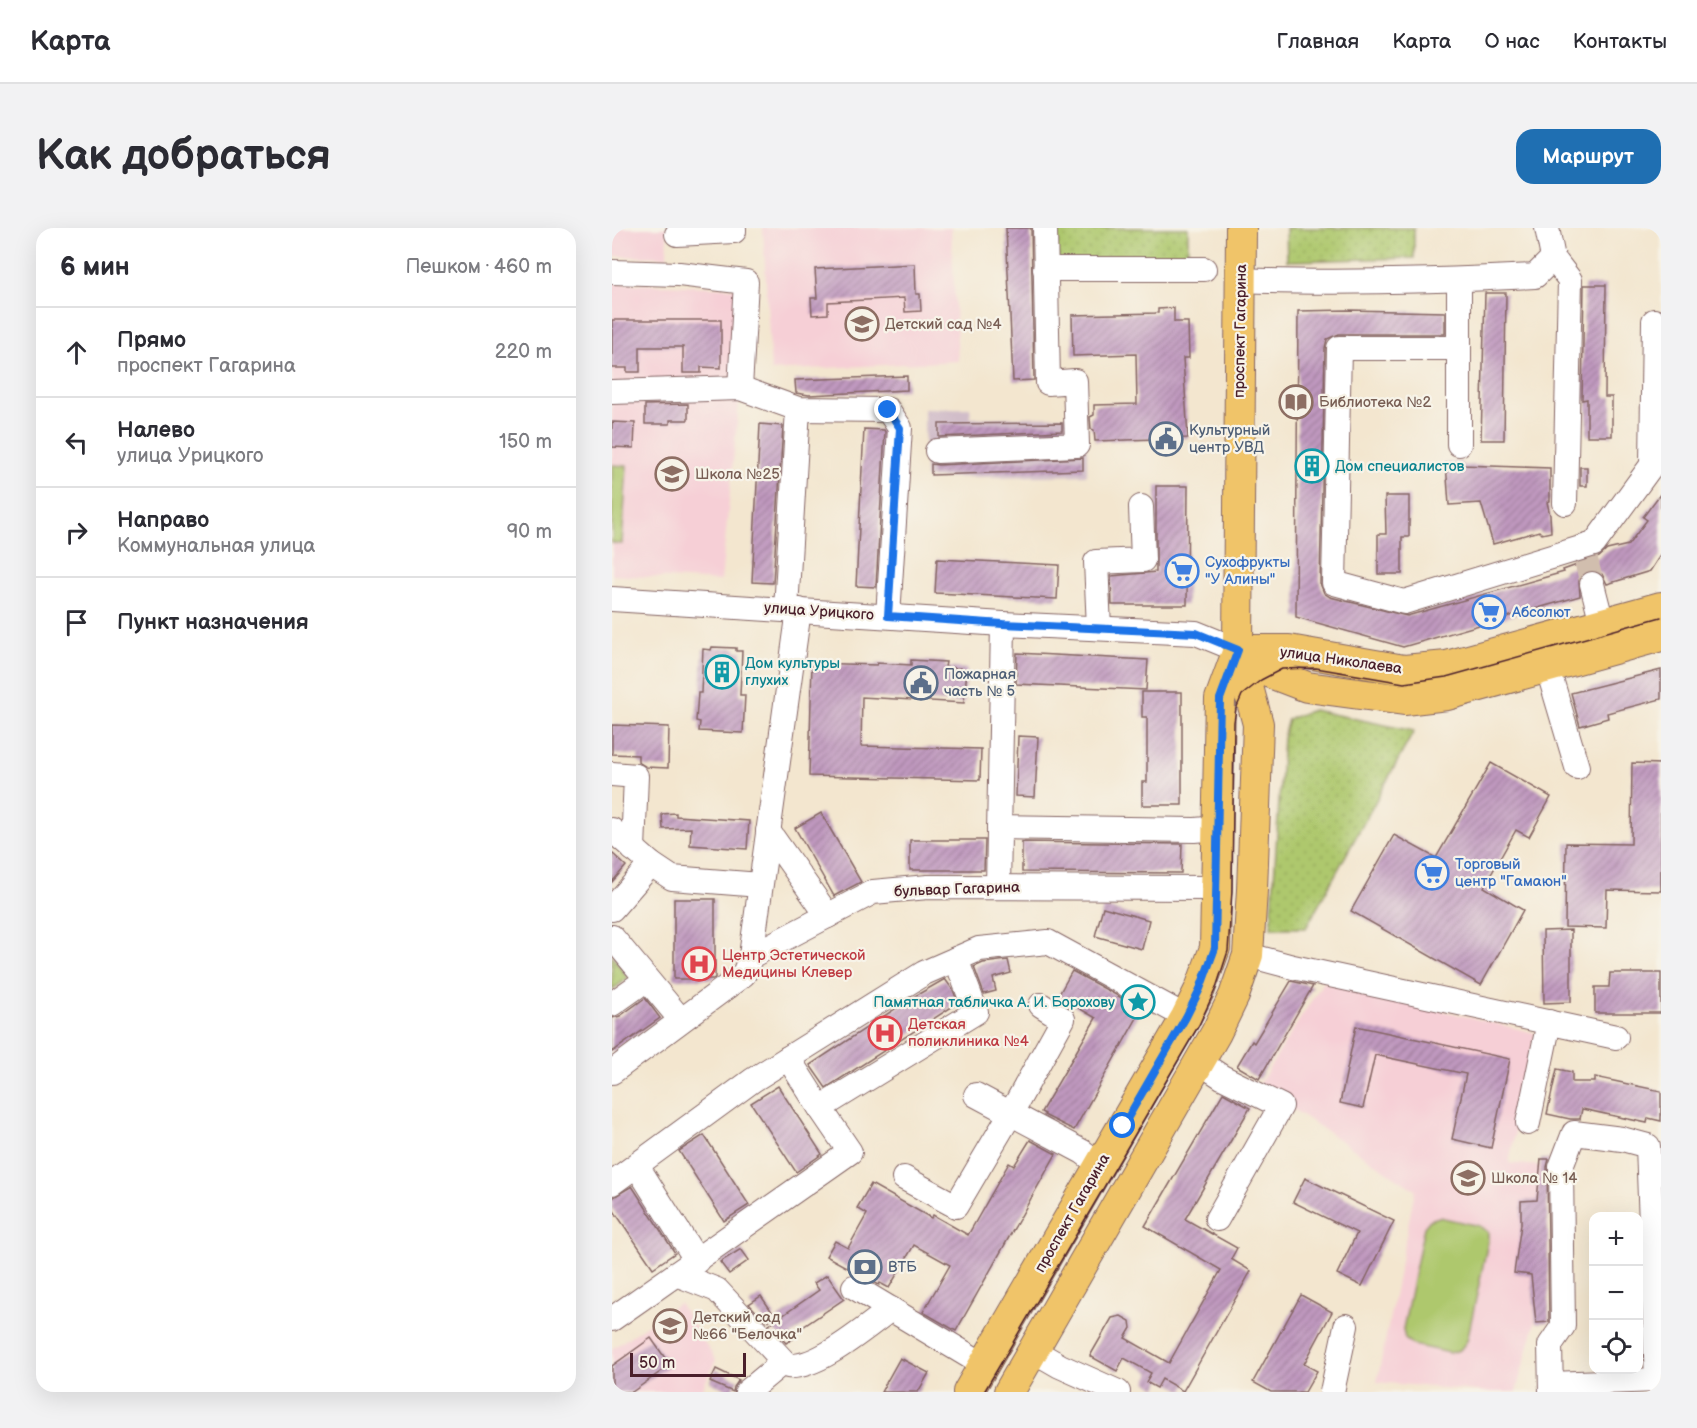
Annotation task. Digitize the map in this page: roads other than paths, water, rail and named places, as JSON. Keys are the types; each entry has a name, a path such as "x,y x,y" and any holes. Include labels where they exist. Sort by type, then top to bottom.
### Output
{"main road":[{"name":"проспект Гагарина","path":"1009,1392 1198,1062 1234,996 1248,956 1258,724 1238,650 1241,228"},
{"name":"улица Николаева","path":"1238,650 1289,650 1404,670 1447,666 1661,607"},
{"name":"улица Николаева","path":"1238,650 1273,674 1307,687 1404,700 1448,695 1661,636"},
{"name":"проспект Гагарина","path":"968,1392 1186,1017 1200,989 1215,948 1220,699 1238,650"},
{"path":"1258,724 1267,707 1285,694 1307,687"}],"street":[{"path":"679,274 677,231 734,231 734,228"},
{"path":"937,451 1077,446 1075,381 1048,383 1045,228"},
{"path":"1547,228 1553,258 1570,280 1565,503"},
{"path":"1241,280 1284,282 1459,280 1535,276 1553,258"},
{"path":"1045,269 1204,268"},
{"path":"612,272 679,274 746,282 740,388"},
{"path":"1459,280 1459,444"},
{"path":"1458,348 1339,348 1334,583 1404,602 1584,552 1594,544 1652,465 1654,321"},
{"path":"612,392 740,388 798,409 888,410 900,428 888,616"},
{"path":"751,956 768,831 792,609 798,409"},
{"path":"1099,628 1096,562 1143,560 1141,507"},
{"path":"1592,584 1602,623"},
{"name":"улица Урицкого","path":"612,599 1003,624 1196,633 1238,650"},
{"path":"998,887 1003,624"},
{"path":"1548,669 1577,767"},
{"path":"612,774 636,776 633,849"},
{"path":"999,827 1194,830 1218,828"},
{"path":"612,830 651,864 672,878 760,885"},
{"path":"768,831 828,916"},
{"path":"612,909 651,864"},
{"name":"бульвар Гагарина","path":"612,1072 744,974 751,956 873,892 928,887 1217,888"},
{"path":"612,937 681,1020"},
{"path":"612,1183 753,1080 924,973 979,949 1048,942 1186,1017"},
{"path":"1248,956 1616,1037"},
{"path":"820,1108 976,1012 956,959"},
{"path":"612,1004 636,987"},
{"path":"904,1178 956,1206 1063,1019 1041,1005"},
{"path":"1528,1123 1549,1022"},
{"path":"612,1319 850,1152 788,1058"},
{"path":"1198,1062 1222,1077 1281,1106 1217,1219"},
{"path":"976,1095 1083,1152 1100,1165"},
{"path":"1574,1133 1622,1138 1648,1146 1657,1380 1551,1388 1550,1345 1563,1326 1561,1167 1574,1133"},
{"path":"636,1166 697,1261"},
{"path":"676,1274 717,1290 788,1366 796,1367 818,1360 891,1310"},
{"path":"854,1287 984,1365"},
{"path":"1332,1392 1346,1326"},
{"path":"1034,1351 1060,1366 1118,1392"},
{"path":"747,1392 783,1362"}],"tunnel":[{"path":"1585,556 1592,584"}],"tram line":[{"path":"984,1392 1199,1025 1216,988 1228,951 1232,891 1234,722 1242,695 1261,680 1282,669 1316,668 1404,683 1446,677 1661,617"}],"place":[{"name":"Детский сад №4","path":"862,324"},
{"name":"Библиотека №2","path":"1296,402"},
{"name":"Культурный центр УВД","path":"1166,439"},
{"name":"Дом специалистов","path":"1312,466"},
{"name":"Школа №25","path":"672,474"},
{"name":"Сухофрукты \"У Алины\"","path":"1182,571"},
{"name":"Абсолют","path":"1489,612"},
{"name":"Дом культуры глухих","path":"722,672"},
{"name":"Пожарная часть № 5","path":"921,683"},
{"name":"Торговый центр \"Гамаюн\"","path":"1432,873"},
{"name":"Центр Эстетической Медицины Клевер","path":"699,964"},
{"name":"Памятная табличка А. И. Борохову","path":"1138,1002"},
{"name":"Детская поликлиника №4","path":"885,1033"},
{"name":"Школа № 14","path":"1468,1178"},
{"name":"ВТБ","path":"865,1267"},
{"name":"Детский сад №66 \"Белочка\"","path":"670,1326"}]}
